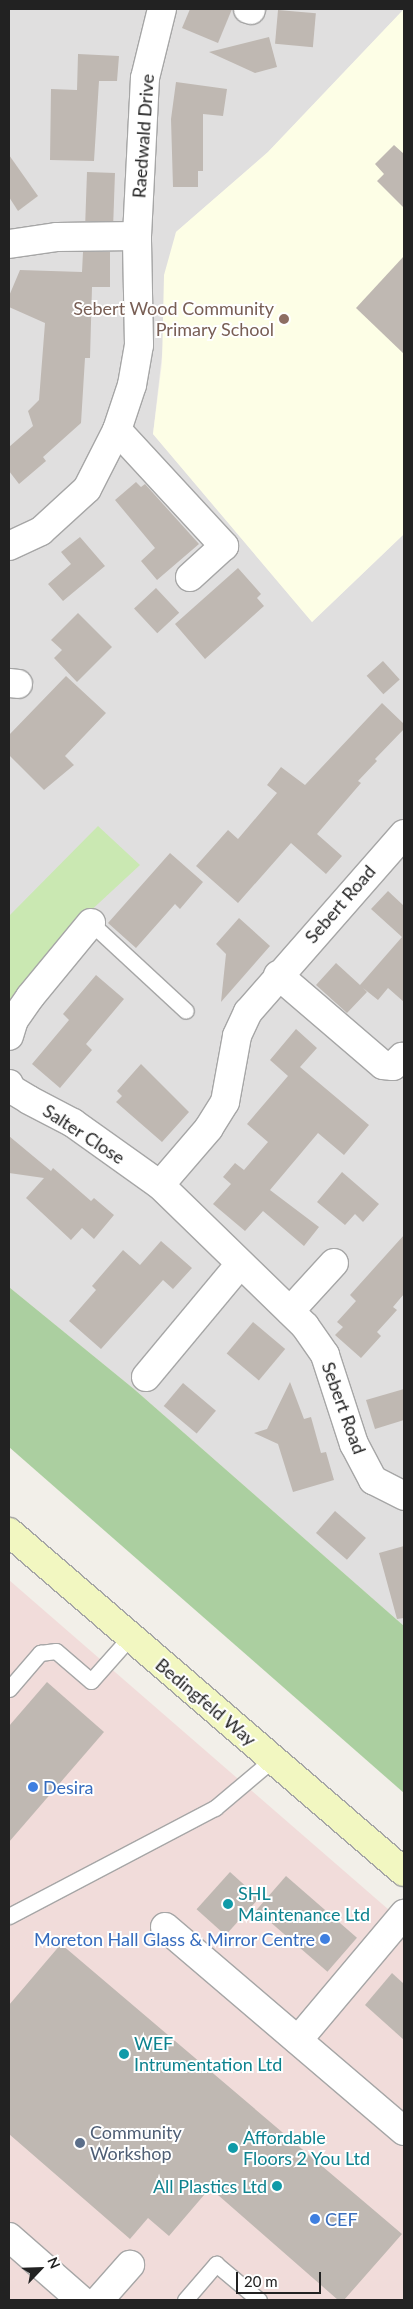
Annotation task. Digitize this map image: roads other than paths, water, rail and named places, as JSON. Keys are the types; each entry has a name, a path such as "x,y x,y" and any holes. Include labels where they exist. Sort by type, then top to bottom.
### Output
{"street":[{"name":"Raedwald Drive","path":"9,546 41,531 87,488 117,430 132,385 139,345 137,236 144,78 162,9"},
{"path":"9,244 57,237 137,236"},
{"path":"117,430 224,546 190,576"},
{"name":"Sebert Road","path":"404,834 278,974 248,1012 237,1036 225,1102 209,1128 160,1185 290,1311 325,1355 354,1444 373,1480 404,1496"},
{"path":"9,1036 14,1020 30,997 91,923"},
{"path":"278,974 383,1064 393,1066 402,1057"},
{"name":"Salter Close","path":"9,1084 23,1096 73,1123 160,1185"},
{"path":"290,1311 334,1263"},
{"path":"146,1377 240,1264"},
{"name":"Bedingfeld Way","path":"9,1532 404,1872"},
{"path":"298,2040 404,1914"},
{"path":"166,1927 404,2131"},
{"path":"9,2237 81,2300"},
{"path":"99,2300 130,2265"}],"lane":[{"path":"91,923 186,1011"},
{"path":"9,1689 40,1653 56,1651 91,1681 130,1637"},
{"path":"9,1916 215,1808 274,1759"},
{"path":"185,2300 216,2264 259,2300"}],"place":[{"name":"Sebert Wood Community Primary School","path":"284,319"},
{"name":"Desira","path":"33,1787"},
{"name":"SHL Maintenance Ltd","path":"228,1904"},
{"name":"Moreton Hall Glass & Mirror Centre","path":"325,1939"},
{"name":"WEF Intrumentation Ltd","path":"124,2054"},
{"name":"Community Workshop","path":"80,2143"},
{"name":"Affordable Floors 2 You Ltd","path":"233,2148"},
{"name":"All Plastics Ltd","path":"277,2186"},
{"name":"CEF","path":"315,2219"}]}
